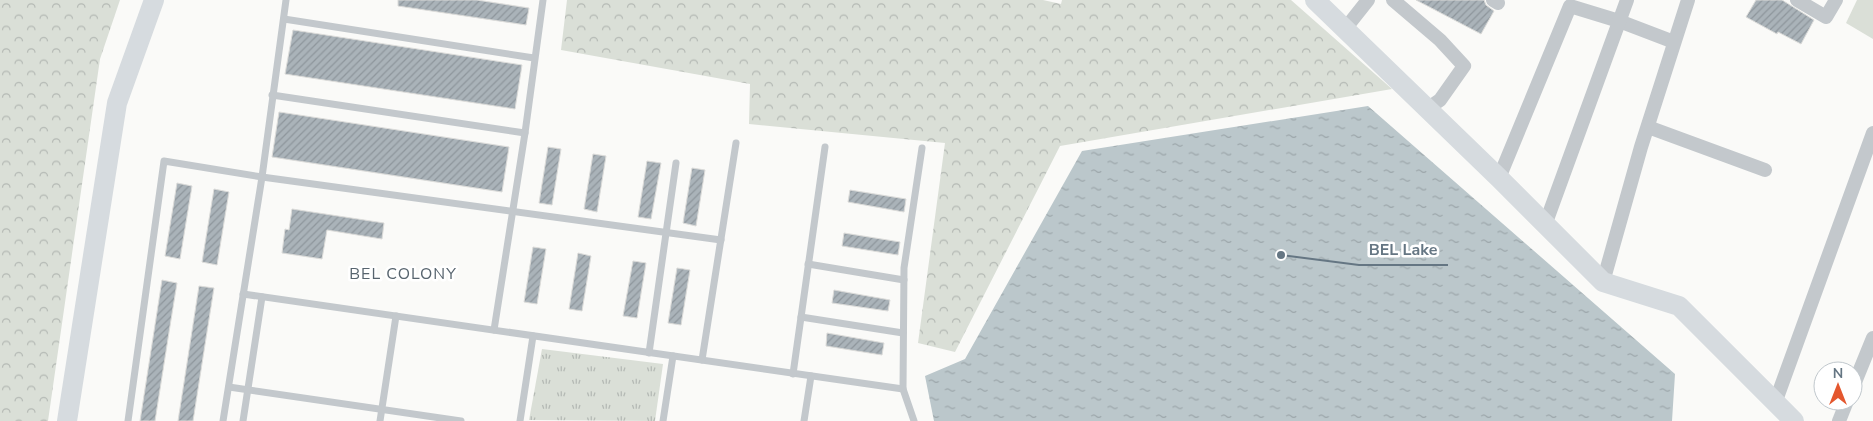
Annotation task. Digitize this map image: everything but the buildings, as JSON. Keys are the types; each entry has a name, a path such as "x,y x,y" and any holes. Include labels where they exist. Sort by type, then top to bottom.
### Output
{"street":[{"path":"66,421 117,103 154,0"},
{"path":"1315,0 1499,178 1603,282 1678,306 1794,421"},
{"path":"1345,29 1368,0"},
{"path":"1393,0 1440,40 1464,66 1440,100 1427,109"},
{"path":"1545,225 1627,0"},
{"path":"1603,282 1648,127 1688,0"},
{"path":"1797,0 1826,16 1836,0"},
{"path":"1499,178 1570,6 1619,21 1674,42"},
{"path":"1648,127 1765,170"},
{"path":"1775,403 1873,133"},
{"path":"1863,362 1873,338"}],"lane":[{"path":"223,421 262,177 286,0"},
{"path":"494,330 525,133 542,0"},
{"path":"284,19 534,58"},
{"path":"272,95 525,133"},
{"path":"702,360 736,143"},
{"path":"793,374 825,147"},
{"path":"914,421 903,389 904,268 922,148"},
{"path":"128,421 164,161 262,177 721,240"},
{"path":"649,353 676,163"},
{"path":"808,264 904,280"},
{"path":"243,294 903,389"},
{"path":"243,421 262,297"},
{"path":"380,421 396,316"},
{"path":"801,317 904,333"},
{"path":"520,421 533,336"},
{"path":"663,421 673,356"},
{"path":"804,421 811,376"},
{"path":"229,388 461,421"}],"green space":[{"path":"0,0 120,0 100,59 48,421 0,421"},
{"path":"567,0 1043,0 1061,4 1062,0 1291,0 1392,89 1060,146 955,352 918,343 945,143 749,124 750,84 561,50"},
{"path":"1857,0 1873,0 1873,39 1846,23"},
{"path":"542,349 663,364 655,421 529,420"}],"water":[{"path":"1368,106 1675,374 1672,421 934,421 925,376 965,359 1082,151"}],"place":[{"name":"BEL Lake","path":"1281,255"}],"district":[{"name":"BEL COLONY","path":"403,274"}]}
